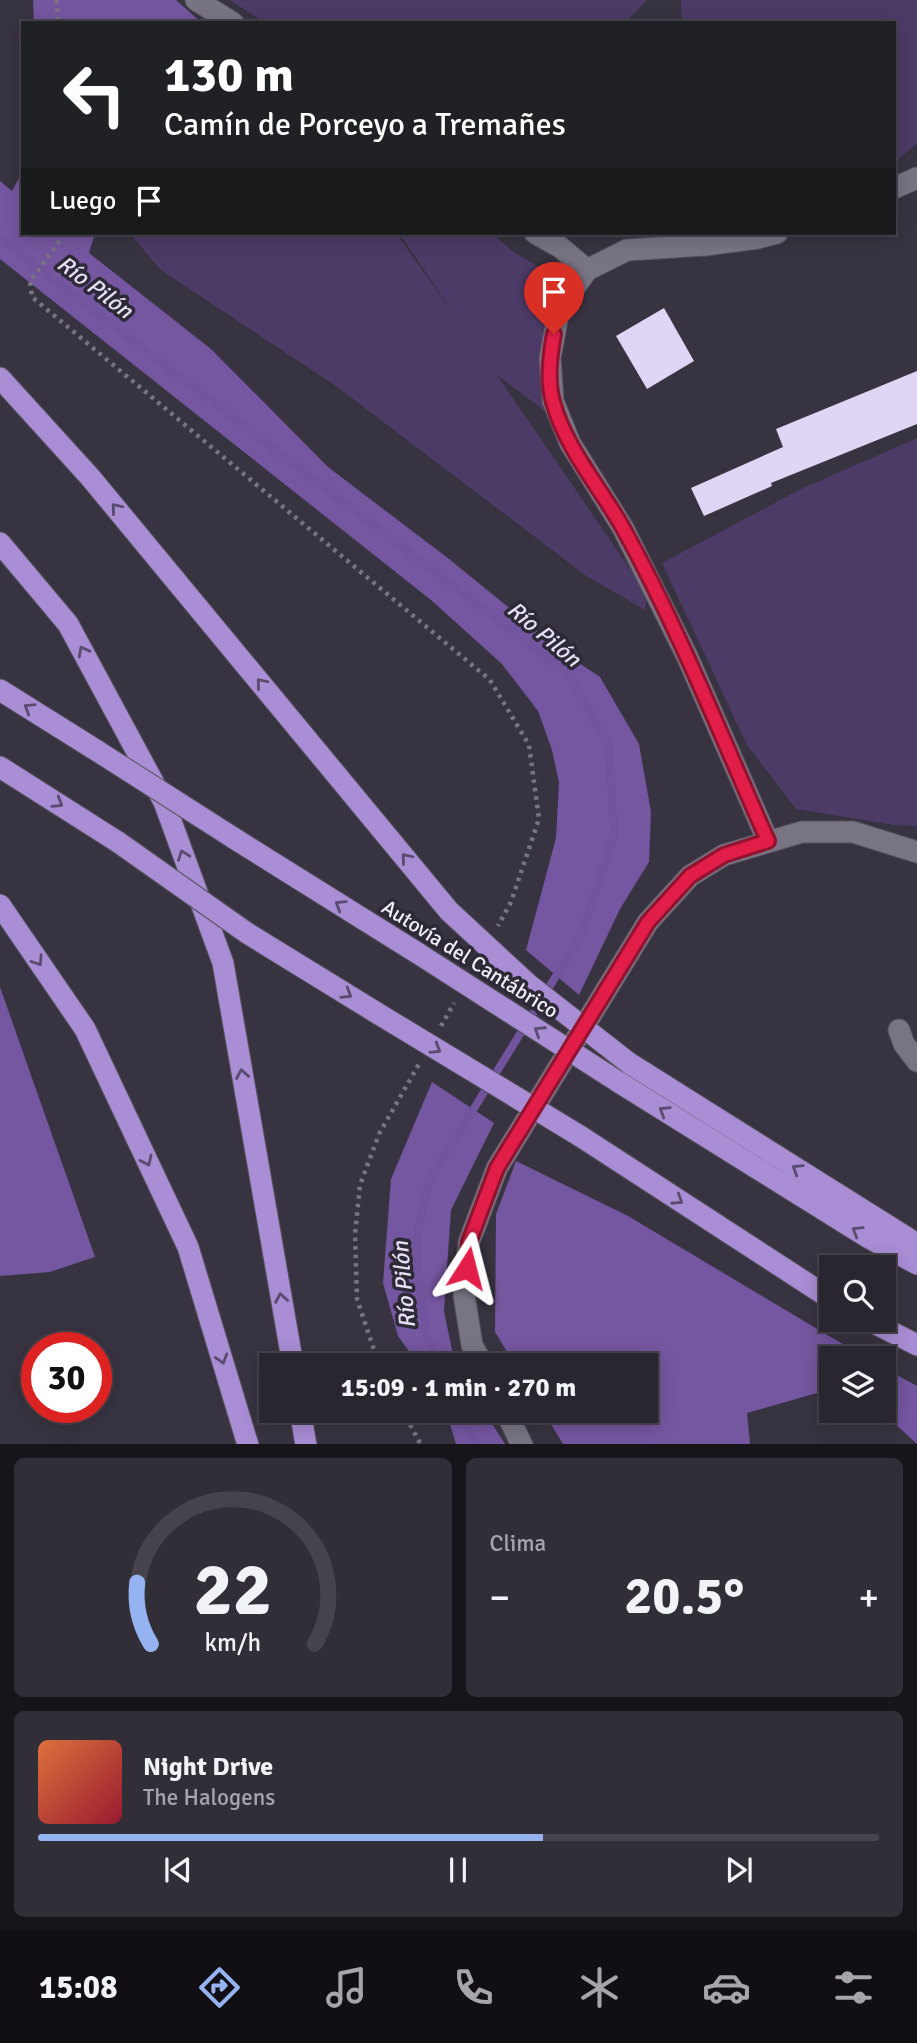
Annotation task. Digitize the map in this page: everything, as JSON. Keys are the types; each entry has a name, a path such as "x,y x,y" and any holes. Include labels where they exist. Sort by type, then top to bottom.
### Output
{"highway":[{"path":"0,378 90,477 449,911 528,984 629,1063 917,1244"},
{"path":"0,543 68,624 158,790 223,963 291,1353"},
{"name":"Autovía del Cantábrico","path":"0,690 617,1081 869,1238 917,1264"},
{"path":"0,767 118,842 247,933 580,1136 819,1290"},
{"path":"0,905 85,1029 188,1247 248,1444"},
{"path":"892,1332 917,1345"},
{"path":"302,1423 306,1444"}],"street":[{"path":"196,0 230,21"},
{"path":"896,187 917,178"},
{"path":"539,235 560,247 587,270"},
{"path":"768,841 687,656 622,528 570,443 553,401 550,358 559,310 587,270 627,250 705,245 771,235"},
{"path":"476,1353 472,1345 464,1295 469,1242 497,1168 648,922 690,876 724,855 802,832 853,832 917,852"},
{"path":"899,1030 904,1044 917,1061"},
{"path":"512,1423 522,1444"}],"path":[{"path":"56,0 59,21"},
{"path":"30,281 62,235"},
{"path":"409,1423 421,1444"}],"shaded area":[{"path":"33,0 176,0 200,21 34,21"},
{"path":"230,0 647,0 627,21 262,21"},
{"path":"681,0 917,0 917,143 896,161 896,21 682,21"},
{"path":"21,175 21,235 94,235 89,253 211,349 328,467 449,559 570,657 600,677 639,744 651,812 649,862 620,909 579,995 526,950 556,838 559,782 552,750 538,711 502,664 431,600 0,259 0,181 12,191"},
{"path":"131,235 397,235 459,321 400,235 493,235 515,253 549,273 542,378 545,411 497,375 647,594 645,610 585,575 336,386 161,270"},
{"path":"917,438 917,826 894,825 796,809 747,745 662,563 801,489"},
{"path":"0,987 95,1257 50,1272 0,1276"},
{"path":"432,1082 494,1123 451,1210 444,1311 453,1353 410,1353 398,1336 383,1283 391,1179"},
{"path":"516,1161 628,1216 846,1346 819,1346 819,1392 747,1413 750,1444 563,1444 550,1423 658,1423 658,1353 508,1353 495,1332 496,1214"},
{"path":"896,1375 917,1386 917,1444 894,1423"},
{"path":"450,1423 492,1423 505,1444 456,1444"}],"building":[{"path":"664,308 694,361 647,389 616,336"},
{"path":"917,371 917,424 771,483 772,486 704,516 691,488 783,447 776,429"}],"waterway":[{"name":"Río Pilón","path":"0,239 568,674 609,745 614,835 582,934 429,1181 418,1231 418,1269 426,1331 434,1353"},
{"name":"Río Pilón","path":"464,1423 477,1444"}],"route":[{"path":"467,1268 469,1242 497,1168 605,988 648,922 690,876 724,855 768,841 676,634 622,528 570,443 553,401 550,358 554,334"}]}
